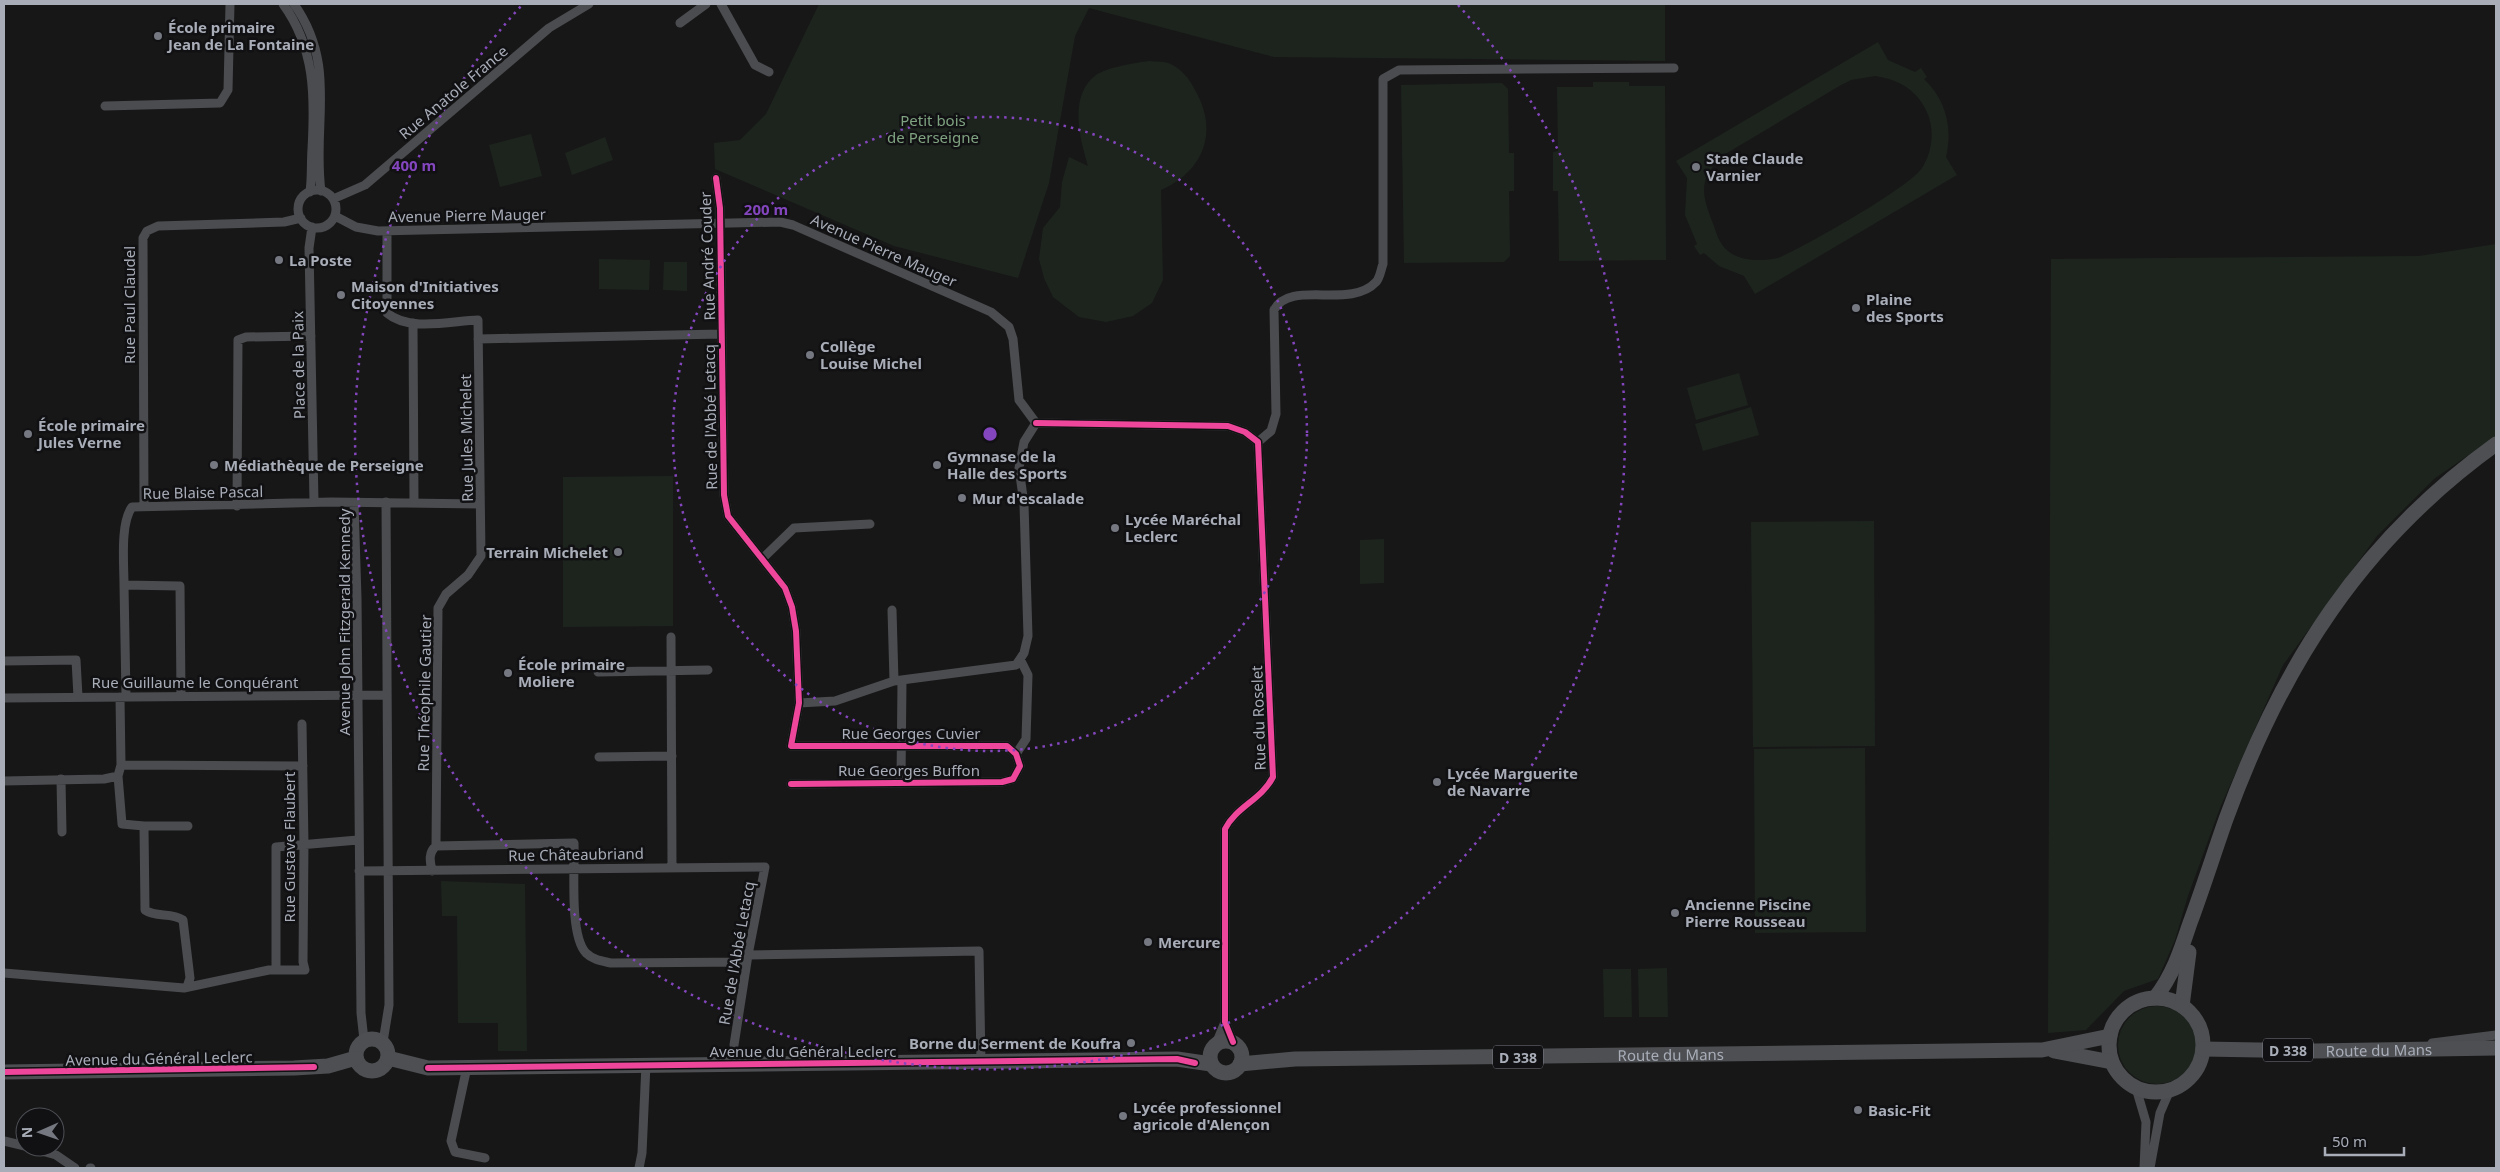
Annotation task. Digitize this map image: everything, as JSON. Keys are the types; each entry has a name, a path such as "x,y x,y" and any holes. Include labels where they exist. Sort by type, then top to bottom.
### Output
{"main road":[{"path":"2155,998 2175,967 2246,765 2283,687 2310,640 2371,557 2413,512 2437,489 2496,444"},
{"path":"2182,1006 2185,969 2191,940 2261,735"},
{"path":"2155,998 2169,1000 2182,1006 2198,1024 2203,1049 2200,1062 2193,1074 2182,1084 2170,1090 2159,1092 2136,1088 2126,1081 2112,1062 2109,1049 2110,1036 2115,1021 2126,1009 2139,1001 2155,998"},
{"name":"Route du Mans","path":"2047,1050 2110,1036"},
{"path":"376,1038 383,1042 388,1050 388,1058 383,1067 370,1071 361,1067 356,1058 356,1051 364,1040 376,1038"},
{"path":"1225,1040 1238,1052 1234,1071 1229,1073 1217,1071 1212,1052 1225,1040"},
{"name":"Route du Mans","path":"2203,1049 2374,1050 2496,1048"},
{"name":"Route du Mans","path":"1238,1052 1295,1059 2047,1050 2112,1062"},
{"name":"Avenue du Général Leclerc","path":"388,1058 428,1068 646,1064 981,1063 1177,1060 1212,1052"},
{"name":"Avenue du Général Leclerc","path":"4,1072 294,1068 328,1066 356,1058"}],"street":[{"path":"105,106 220,103 228,90 230,4"},
{"path":"283,4 303,39 312,75 314,110 310,192"},
{"path":"294,4 310,30 317,53 322,106 319,173 321,191"},
{"name":"Rue Anatole France","path":"333,199 365,185 549,28 589,4"},
{"path":"680,23 706,4"},
{"path":"721,4 755,65 769,72"},
{"path":"799,703 835,701 898,680 1005,668 1016,665 1024,653 1028,636 1024,504 1019,468 1024,442 1036,423 1228,426 1245,432 1258,442 1271,431 1276,414 1274,310 1278,302 1291,296 1353,294 1365,290 1377,281 1383,264 1383,79 1399,70 1674,68"},
{"name":"Rue André Couder","path":"716,178 720,223 722,334"},
{"path":"321,191 333,199 336,210 335,216 328,225 312,227 301,218 299,212 301,200 310,192 321,191"},
{"name":"Avenue Pierre Mauger","path":"335,216 356,226 387,231 780,222 793,225 991,312 1009,327 1013,339 1019,400 1036,423"},
{"name":"Rue Paul Claudel","path":"144,506 143,238 147,231 158,226 284,222 301,218"},
{"name":"Place de la Paix","path":"312,227 309,248 314,502"},
{"path":"387,231 388,313 396,320 413,323 414,502"},
{"name":"Rue Jules Michelet","path":"413,323 478,320 480,556"},
{"path":"478,339 722,334"},
{"name":"Rue de l'Abbé Letacq","path":"722,334 724,495 728,516 785,588 792,607 796,631 799,703 790,746"},
{"path":"237,506 238,340 246,337 311,336"},
{"name":"Rue du Roselet","path":"1238,1052 1225,1022 1225,829 1231,818 1262,793 1273,777 1258,442"},
{"name":"Rue Blaise Pascal","path":"118,776 121,765 127,514 132,507 237,506 314,502 354,503"},
{"path":"383,1042 389,1005 386,502"},
{"name":"Avenue John Fitzgerald Kennedy","path":"364,1040 361,1013 354,503 480,504"},
{"path":"763,558 794,528 870,524"},
{"name":"Rue Théophile Gautier","path":"432,871 430,859 432,850 436,846 438,608 446,594 468,575 480,556"},
{"path":"124,585 180,586 181,696"},
{"path":"892,610 898,680 901,782"},
{"path":"671,637 672,866"},
{"path":"1016,754 1026,739 1028,675 1020,659"},
{"path":"4,661 76,660 78,697"},
{"path":"598,672 708,670"},
{"name":"Rue Guillaume le Conquérant","path":"4,698 276,695 357,697 386,695"},
{"name":"Rue Gustave Flaubert","path":"276,970 304,970 302,724"},
{"name":"Rue Georges Cuvier","path":"790,746 1007,746 1016,754"},
{"name":"Rue Georges Buffon","path":"791,784 1002,782 1013,779 1020,766 1016,754"},
{"path":"599,757 672,756"},
{"path":"121,765 302,766"},
{"path":"4,781 104,779 118,776 122,824 188,826"},
{"path":"61,779 62,832"},
{"path":"144,826 145,910 149,914 175,915 183,920 190,978 187,987"},
{"path":"4,973 187,987 276,970 276,847 358,840"},
{"path":"436,846 574,843 576,870 575,929 586,953 597,960 611,964 979,951 981,1063"},
{"name":"Rue Châteaubriand","path":"359,871 389,869 402,872 576,870 672,866 765,867"},
{"name":"Rue de l'Abbé Letacq","path":"734,1045 747,959 765,867"},
{"name":"Rue du Roselet","path":"1212,1052 1225,1022"},
{"path":"2374,1050 2496,1036"},
{"path":"639,1168 642,1153 646,1064"},
{"path":"467,1067 451,1141 455,1152 485,1158"},
{"path":"2136,1088 2146,1122 2144,1168"},
{"path":"2150,1168 2160,1113 2170,1090"},
{"path":"59,1157 75,1168"}],"green space":[{"name":"Petit bois de Perseigne","path":"819,4 1665,4 1665,61 1274,57 1089,8 1075,36 1049,183 1018,278 894,246 715,169 714,143 740,140 766,114"},
{"name":"Stade Claude Varnier","path":"1878,42 1888,60 1915,72 1921,68 1927,77 1924,79 1938,96 1946,115 1949,136 1946,157 1957,175 1755,294 1744,276 1719,266 1704,253 1700,255 1694,246 1697,244 1685,215 1687,178 1676,161","holes":["1875,76 1883,77 1905,86 1917,96 1926,110 1931,124 1932,139 1929,154 1922,168 1898,189 1878,202 1778,258 1763,260 1747,259 1732,254 1726,249 1717,235 1705,201 1704,192 1707,176 1718,161 1727,153 1841,85 1851,80"]},
{"path":"1149,61 1173,65 1190,81 1202,105 1206,120 1206,135 1203,148 1197,161 1188,172 1176,182 1161,190 1163,280 1152,303 1133,316 1106,322 1079,317 1053,297 1044,278 1039,259 1043,228 1060,207 1062,182 1069,157 1088,166 1078,118 1082,94 1087,84 1101,72"},
{"path":"1593,82 1629,82 1629,86 1665,86 1666,260 1559,261 1558,191 1553,191 1553,152 1558,151 1557,87 1593,87"},
{"path":"1502,83 1508,89 1509,153 1514,153 1514,191 1509,191 1510,256 1504,262 1404,263 1401,85"},
{"path":"531,134 542,176 500,187 489,145"},
{"path":"605,137 613,160 572,175 565,153"},
{"path":"2496,244 2496,436 2434,479 2377,536 2283,665 2220,808 2188,896 2175,940 2158,979 2124,991 2086,1030 2048,1033 2051,259 2419,256"},
{"path":"599,259 650,260 649,290 599,289"},
{"path":"664,262 687,262 687,291 663,290"},
{"path":"1739,373 1748,405 1696,420 1687,388"},
{"path":"1751,407 1759,435 1703,451 1695,424"},
{"name":"Terrain Michelet","path":"673,476 673,626 563,627 563,477"},
{"path":"1874,521 1875,746 1753,747 1751,522"},
{"path":"1384,539 1384,583 1360,584 1360,540"},
{"path":"1865,748 1866,932 1755,933 1754,749"},
{"path":"441,881 525,884 527,1051 498,1051 498,1023 458,1023 457,916 442,916"},
{"path":"1667,968 1668,1017 1639,1017 1638,969"},
{"path":"1603,969 1631,969 1632,1017 1604,1017"},
{"path":"2157,1006 2172,1009 2184,1018 2193,1030 2196,1045 2193,1060 2184,1072 2172,1081 2157,1084 2142,1081 2130,1072 2121,1060 2118,1045 2121,1030 2130,1018 2142,1009"}],"cycle path":[{"path":"716,178 720,208 724,495 728,516 785,588 792,607 796,631 799,703 791,746 1007,746 1016,754 1020,766 1013,779 1002,782 791,784"},
{"path":"1036,423 1228,426 1245,432 1258,442 1273,777 1262,792 1235,815 1225,829 1225,1022 1233,1042"},
{"path":"428,1068 1177,1059 1195,1063"},
{"path":"4,1072 314,1067"}],"place":[{"name":"École primaire Jean de La Fontaine","path":"158,36"},
{"name":"Stade Claude Varnier","path":"1696,167"},
{"name":"La Poste","path":"279,260"},
{"name":"Maison d'Initiatives Citoyennes","path":"341,295"},
{"name":"Plaine des Sports","path":"1856,308"},
{"name":"Collège Louise Michel","path":"810,355"},
{"name":"École primaire Jules Verne","path":"28,434"},
{"name":"Médiathèque de Perseigne","path":"214,465"},
{"name":"Gymnase de la Halle des Sports","path":"937,465"},
{"name":"Mur d'escalade","path":"962,498"},
{"name":"Lycée Maréchal Leclerc","path":"1115,528"},
{"name":"Terrain Michelet","path":"618,552"},
{"name":"École primaire Moliere","path":"508,673"},
{"name":"Lycée Marguerite de Navarre","path":"1437,782"},
{"name":"Ancienne Piscine Pierre Rousseau","path":"1675,913"},
{"name":"Mercure","path":"1148,942"},
{"name":"Borne du Serment de Koufra","path":"1131,1043"},
{"name":"Basic-Fit","path":"1858,1110"},
{"name":"Lycée professionnel agricole d'Alençon","path":"1123,1116"}]}
